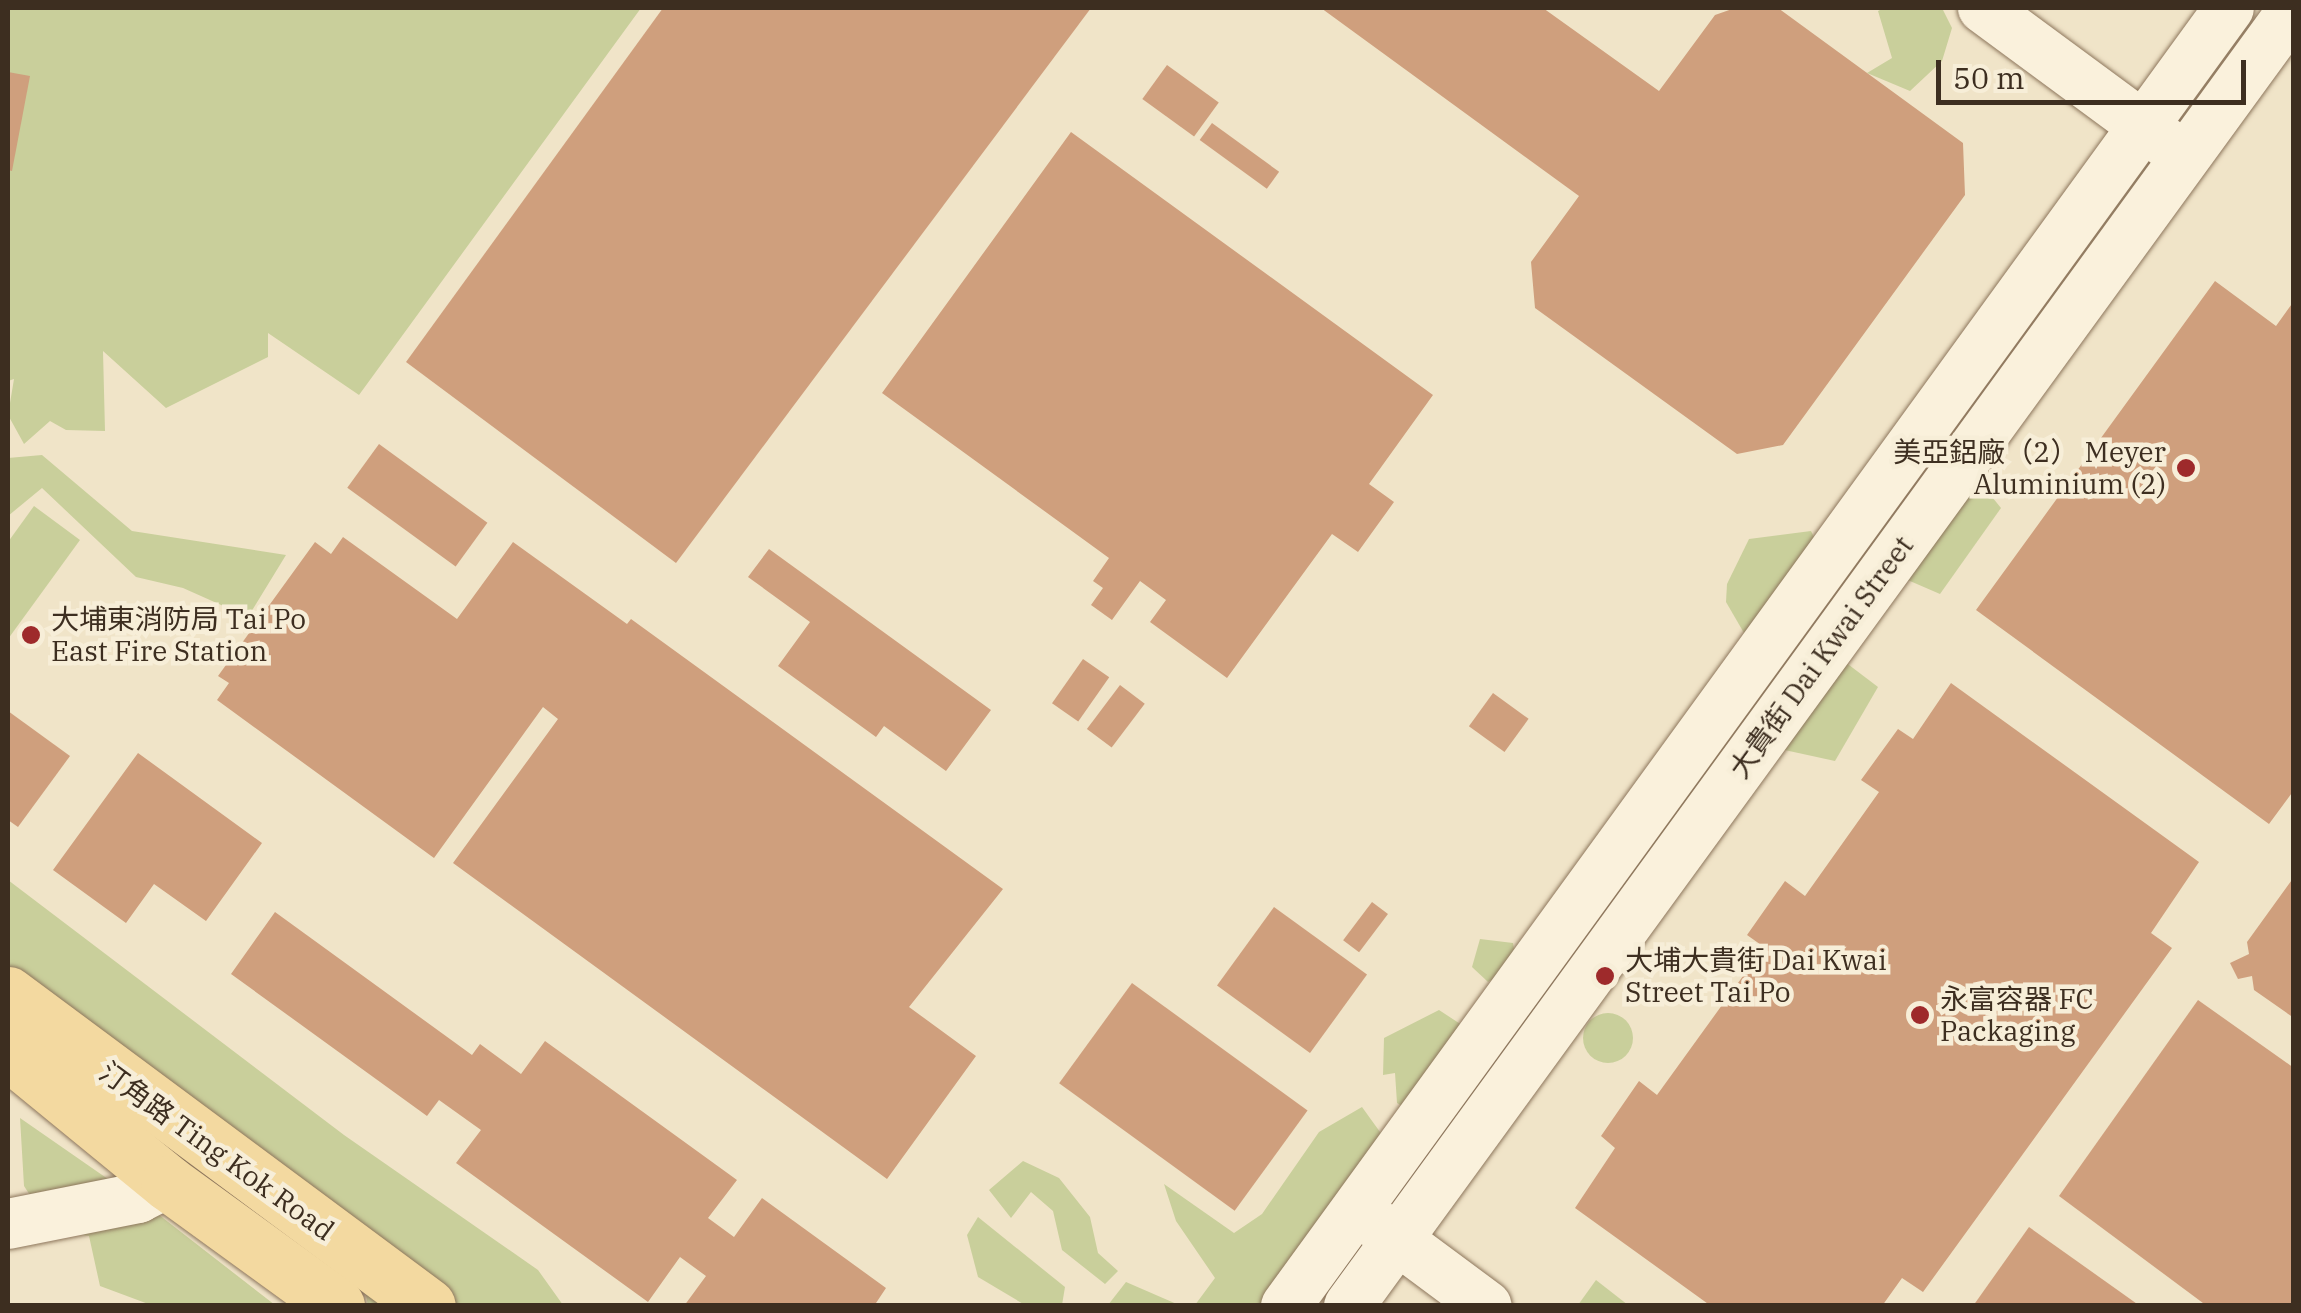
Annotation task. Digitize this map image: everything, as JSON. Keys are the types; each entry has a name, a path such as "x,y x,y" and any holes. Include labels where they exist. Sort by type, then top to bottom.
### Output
{"main road":[{"name":"汀角路 Ting Kok Road","path":"8,994 428,1306"},
{"name":"汀角路 Ting Kok Road","path":"8,1052 168,1183 337,1306"}],"street":[{"path":"1983,8 2185,157"},
{"name":"大貴街 Dai Kwai Street","path":"1286,1306 2229,8"},
{"name":"大貴街 Dai Kwai Street","path":"1349,1306 2294,8"},
{"path":"8,1224 138,1198 168,1183"},
{"path":"1356,1209 1488,1306"}],"green space":[{"path":"8,8 641,8 359,395 268,333 268,357 166,408 103,351 105,431 66,430 50,421 24,444 8,415 14,379 8,381"},
{"path":"1942,8 1952,28 1942,61 1910,91 1867,73 1892,58 1878,11"},
{"path":"42,455 132,531 286,555 248,617 183,588 136,577 42,488 8,516 8,458"},
{"path":"1961,459 2001,508 1940,594 1903,578"},
{"path":"34,506 80,540 8,639 8,542"},
{"path":"1811,531 1827,564 1744,633 1726,602 1727,584 1749,539"},
{"path":"1828,649 1878,687 1835,761 1780,749"},
{"path":"8,880 344,1135 538,1270 563,1305 368,1305 359,1260 306,1209 223,1195 154,1136 8,987"},
{"path":"1480,939 1513,943 1517,966 1488,982 1472,967"},
{"path":"1439,1010 1471,1031 1420,1117 1397,1103 1395,1073 1383,1075 1384,1038"},
{"path":"1608,1013 1625,1021 1633,1038 1625,1055 1608,1063 1591,1055 1583,1038 1591,1021"},
{"path":"1362,1107 1393,1150 1297,1305 1195,1305 1215,1278 1176,1221 1164,1184 1234,1233 1262,1214 1319,1132"},
{"path":"20,1118 154,1211 275,1305 151,1305 100,1286 89,1236 53,1230 24,1186"},
{"path":"1023,1161 1059,1178 1090,1217 1098,1253 1118,1271 1105,1284 1062,1250 1053,1211 1031,1192 1011,1218 989,1190"},
{"path":"978,1217 1065,1287 1062,1305 1025,1305 978,1277 967,1235"},
{"path":"1596,1280 1628,1305 1578,1305"},
{"path":"1126,1282 1179,1305 1108,1305"}],"building":[{"path":"663,8 1091,8 676,563 406,362"},
{"path":"1321,8 1543,8 1659,91 1715,15 1735,8 1778,8 1963,143 1965,195 1783,445 1737,454 1535,308 1531,262 1579,196"},
{"path":"1167,65 1219,103 1194,137 1142,99"},
{"path":"8,72 30,76 12,171 8,170"},
{"path":"1212,123 1279,172 1267,189 1200,140"},
{"path":"1071,132 1433,395 1369,484 1394,502 1358,552 1332,534 1227,678 1150,622 1166,600 1140,581 1112,620 1091,605 1103,588 1093,581 1109,558 882,393"},
{"name":"美亞鋁廠（2） Meyer Aluminium (2)","path":"2215,281 2276,326 2294,301 2294,790 2269,824 1976,610"},
{"path":"379,444 487,523 456,566 347,488"},
{"path":"343,537 457,619 513,542 627,624 631,619 1003,889 909,1007 976,1056 887,1179 453,863 558,719 543,707 434,858 217,700 229,683 218,676 315,542 331,554"},
{"path":"769,549 991,710 946,771 884,726 876,737 778,666 810,622 748,577"},
{"path":"1083,659 1109,677 1078,722 1052,703"},
{"name":"永富容器 FC Packaging","path":"1951,683 2199,862 2151,933 2172,948 1923,1292 1902,1278 1882,1306 1711,1306 1575,1208 1615,1148 1601,1136 1639,1081 1657,1095 1764,947 1747,935 1785,881 1805,896 1879,792 1861,780 1898,729 1913,739"},
{"path":"1120,685 1145,704 1112,748 1087,729"},
{"path":"1493,693 1529,719 1504,752 1469,726"},
{"path":"8,711 70,756 18,827 8,820"},
{"path":"138,753 262,843 206,921 154,884 126,923 53,870"},
{"path":"2294,877 2294,1018 2254,990 2252,976 2238,979 2230,963 2249,954 2247,942"},
{"path":"1372,902 1388,914 1359,952 1343,940"},
{"path":"1274,907 1367,975 1310,1053 1217,985"},
{"path":"275,912 472,1055 480,1044 521,1074 545,1041 737,1180 708,1218 734,1237 762,1198 886,1288 874,1306 684,1306 706,1276 680,1257 648,1302 456,1163 481,1130 439,1100 427,1116 231,974"},
{"path":"1132,983 1308,1111 1235,1211 1059,1083"},
{"path":"2198,1000 2294,1068 2294,1306 2207,1306 2059,1196"},
{"path":"2029,1227 2140,1306 1973,1306"}],"place":[{"name":"美亞鋁廠（2） Meyer Aluminium (2)","path":"2186,468"},
{"name":"大埔東消防局 Tai Po East Fire Station","path":"31,635"},
{"name":"大埔大貴街 Dai Kwai Street Tai Po","path":"1605,976"},
{"name":"永富容器 FC Packaging","path":"1920,1015"}]}
